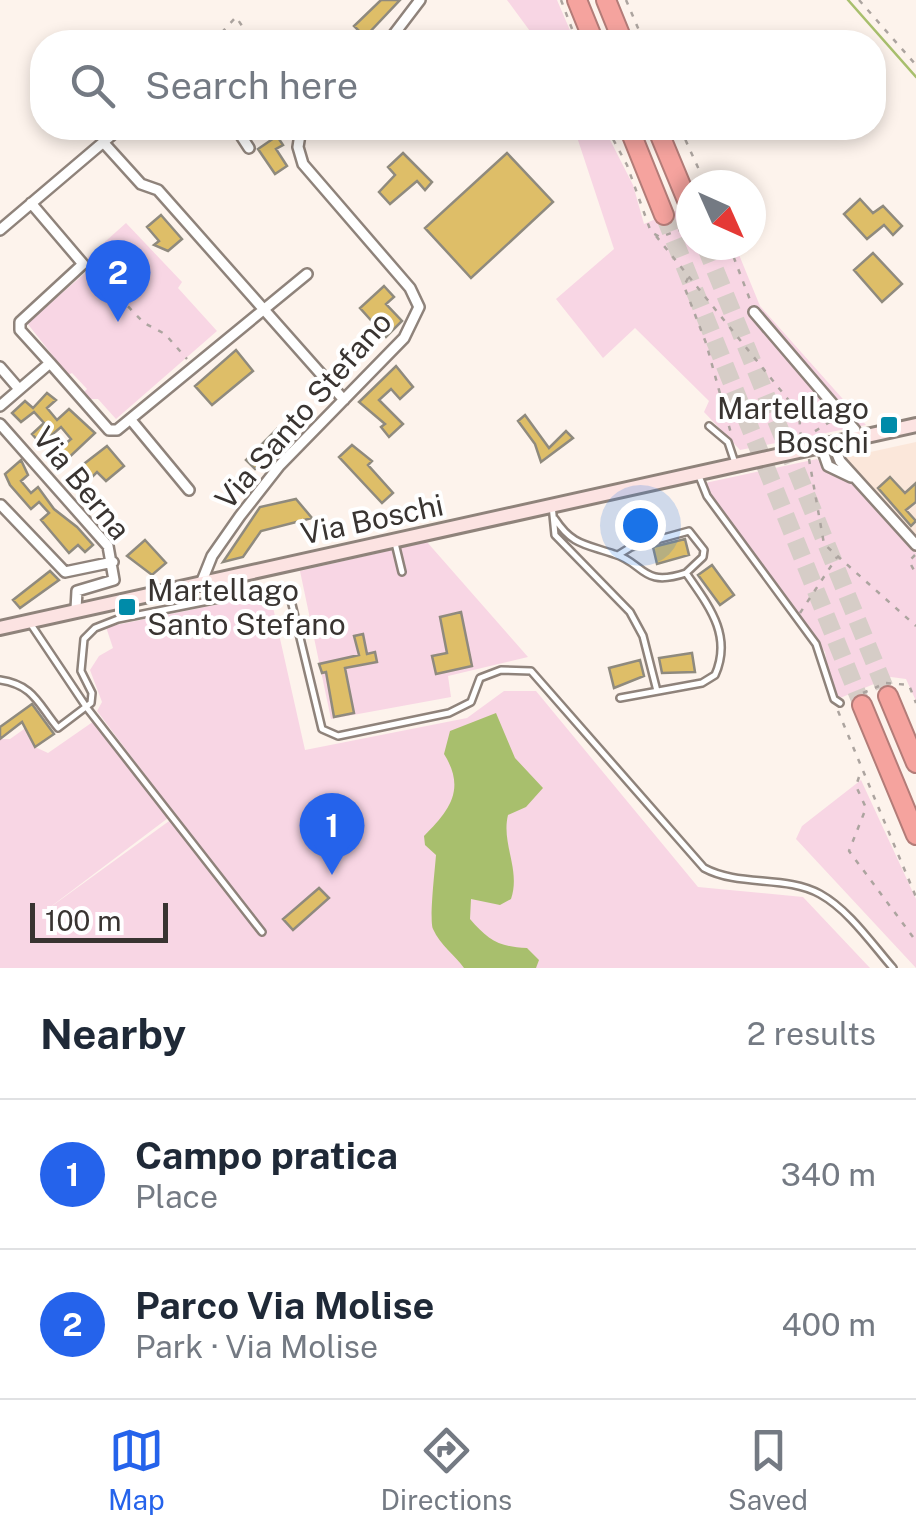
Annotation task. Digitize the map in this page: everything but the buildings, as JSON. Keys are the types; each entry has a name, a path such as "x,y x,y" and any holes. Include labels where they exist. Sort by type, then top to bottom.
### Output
{"highway":[{"path":"577,0 589,30"},
{"path":"606,0 618,30"},
{"path":"634,140 664,215"},
{"path":"663,140 676,174"},
{"path":"888,696 916,762"},
{"path":"862,706 916,835"}],"main road":[{"name":"Via Boschi","path":"0,628 394,540 553,512 736,460 916,425"}],"street":[{"path":"397,30 420,0"},
{"path":"0,230 105,140"},
{"path":"244,140 249,148"},
{"name":"Via Santo Stefano","path":"202,581 212,556 280,465 404,338 419,307 410,288 303,164 298,140"},
{"path":"103,142 141,184 158,190 344,400"},
{"path":"31,203 83,264 20,322 20,330 105,426 117,430 308,274"},
{"path":"754,312 858,439"},
{"name":"Via Berna","path":"0,406 50,363"},
{"path":"0,367 19,389"},
{"path":"131,420 189,490"},
{"name":"Via Berna","path":"0,424 108,546 114,580 78,591 76,608"},
{"path":"827,445 916,545"},
{"path":"2,505 65,572 113,562"}],"lane":[{"path":"709,426 728,442 736,460"},
{"path":"698,473 703,490 822,654 830,688 840,703"},
{"path":"553,512 563,546 594,571 630,612 644,636 656,691"},
{"path":"557,528 573,543 618,554 633,568 657,578 686,573 703,557 704,550 689,531 631,546 618,554"},
{"path":"394,540 402,572"},
{"path":"620,698 702,682 715,675 720,664 720,626 686,573"},
{"path":"0,680 24,684 58,728 87,708 92,693 82,671 84,639 95,628 118,619 279,587 289,592 322,728 338,736 449,713 471,702 480,678 502,670 531,671 704,868 721,877 818,892 842,911 893,968"},
{"path":"29,620 33,633 87,708 262,932"}],"path":[{"path":"560,0 571,30"},
{"path":"626,0 639,30"},
{"path":"859,0 885,30"},
{"path":"225,30 236,17 245,30"},
{"path":"886,31 916,65"},
{"path":"685,140 699,170"},
{"path":"656,236 800,413 801,440 841,414"},
{"path":"735,260 754,312"},
{"path":"83,264 144,323 165,334 186,358"},
{"path":"689,277 684,286 706,343 736,460"},
{"path":"808,458 824,544 916,626"},
{"path":"916,554 909,561 916,574"},
{"path":"796,618 838,556"},
{"path":"840,703 838,711 861,774 916,897"},
{"path":"861,774 856,786 866,808 848,851 916,941"}],"shaded area":[{"path":"507,0 557,0 570,30 529,30"},
{"path":"578,140 610,140 633,185 644,224 676,210 676,260 741,260 760,306 866,425 740,450 704,412 709,401 635,328 603,358 556,299 614,249"},
{"path":"126,223 182,282 178,288 217,331 116,419 98,399 90,399 84,392 87,389 72,373 68,375 27,323 91,268 88,257"},
{"path":"916,442 916,539 843,458"},
{"path":"817,459 830,474 855,485 916,553 916,701 906,679 891,677 840,698 832,692 825,652 706,490 705,483"},
{"path":"427,542 528,657 448,676 451,697 331,719 300,571"},
{"path":"270,594 305,750 467,718 504,691 536,691 698,887 803,897 870,968 0,968 0,739 10,739 27,727 35,747 48,753 97,719 172,815 41,914 176,816 97,711 102,702 90,670 99,656 113,648 106,627"},
{"path":"496,713 515,758 543,788 526,807 508,815 507,836 514,877 511,899 500,905 471,899 470,919 495,941 527,948 539,960 536,968 464,968 432,924 436,855 425,845 424,836 452,798 454,778 444,754 450,731"},
{"path":"861,780 916,899 916,968 796,839 802,826"}],"waterway":[{"path":"848,0 874,30"},
{"path":"886,43 916,77"}],"tunnel":[{"path":"664,215 862,705"},
{"path":"711,260 888,696"}],"place":[{"name":"Parco Via Molise","path":"118,322"},
{"name":"Martellago Boschi","path":"889,425"},
{"name":"Martellago Santo Stefano","path":"127,607"},
{"name":"Campo pratica","path":"332,875"}]}
